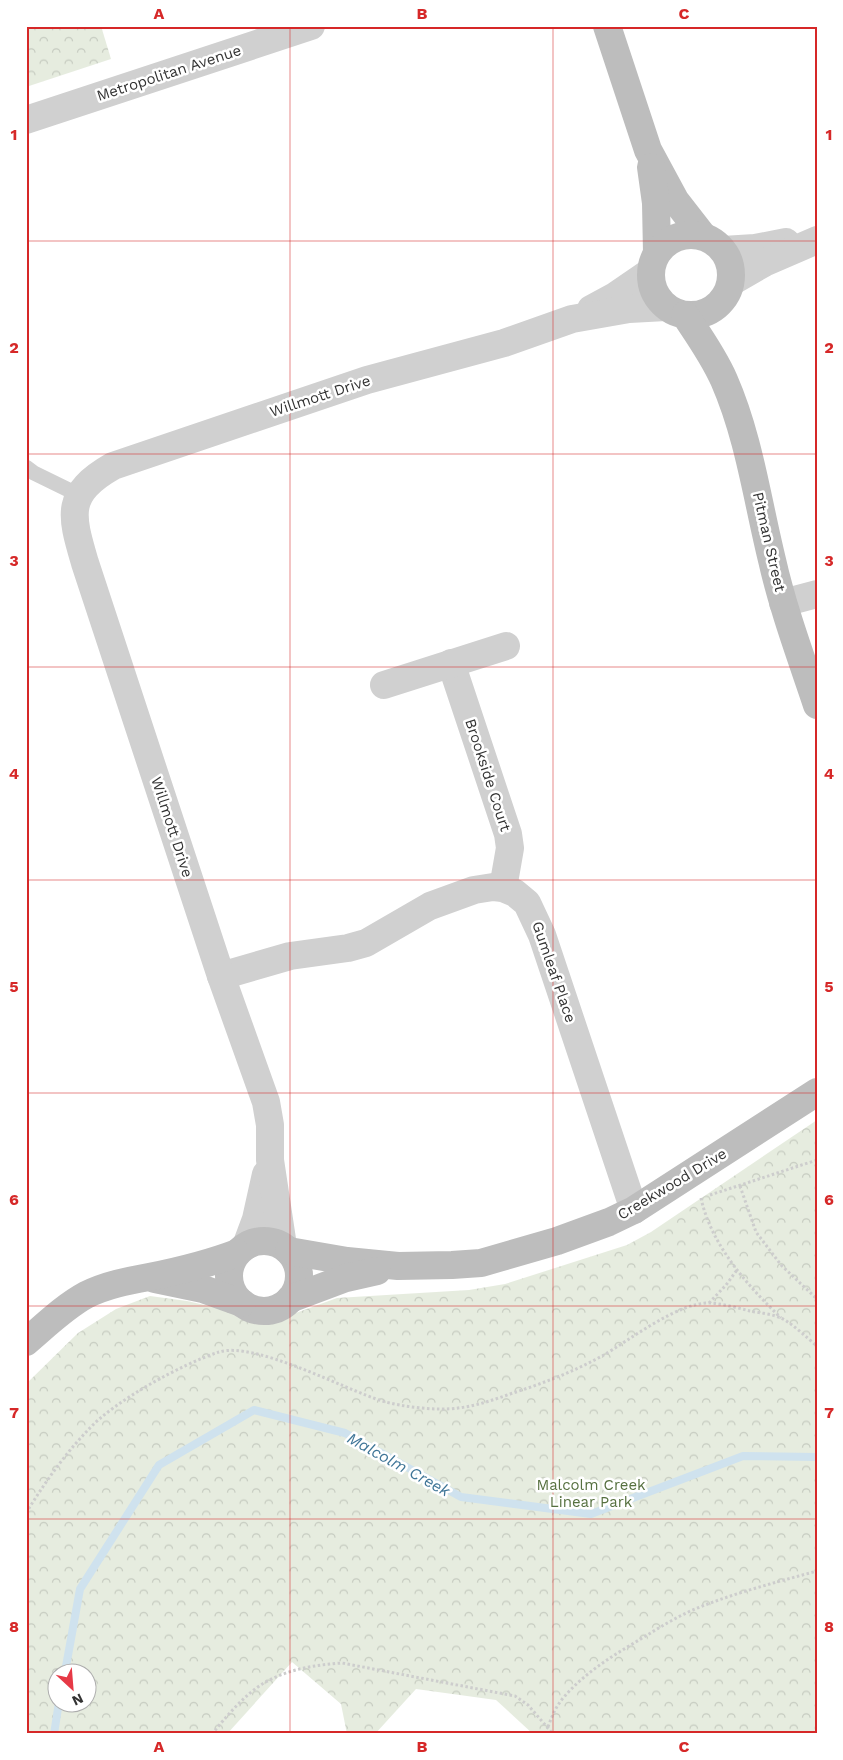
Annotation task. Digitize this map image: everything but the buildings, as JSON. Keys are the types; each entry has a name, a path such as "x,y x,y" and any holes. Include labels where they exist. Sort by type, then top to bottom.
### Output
{"street":[{"name":"Metropolitan Avenue","path":"26,120 311,26"},
{"path":"607,26 648,150 656,203 652,286 657,297 675,311 698,315 710,311 725,293 764,263 817,238"},
{"path":"648,150 675,200 729,260 731,271 725,293"},
{"path":"654,263 666,243 677,237 690,234 713,243 755,248 817,238"},
{"name":"Willmott Drive","path":"286,1249 270,1160 270,1124 266,1102 221,976 84,563 74,522 74,508 79,495 97,475 113,466 367,380 504,343 572,319 615,296 654,263"},
{"name":"Pitman Street","path":"724,379 720,335 725,293"},
{"name":"Willmott Drive","path":"572,319 629,309 675,311"},
{"name":"Pitman Street","path":"675,311 704,344 724,379 751,461 783,603 817,705"},
{"path":"783,603 817,594"},
{"path":"384,685 506,646"},
{"name":"Brookside Court","path":"451,664 508,834 510,848 503,888"},
{"path":"221,976 290,956 348,948 366,942 430,906 474,890 492,887 503,888"},
{"name":"Gumleaf Place","path":"503,888 515,893 527,902 535,917 634,1210"},
{"name":"Creekwood Drive","path":"286,1249 346,1262 398,1266 452,1265 481,1263 557,1241 609,1222 634,1210 817,1092"},
{"name":"Willmott Drive","path":"241,1249 256,1219 270,1160"},
{"path":"26,1342 69,1306 86,1295 120,1282 209,1264 255,1242 274,1242 286,1249 295,1260 298,1269 296,1290 282,1306 272,1310 261,1311 251,1309 234,1295 228,1274 231,1263 241,1249"},
{"name":"Creekwood Drive","path":"290,1299 346,1278 398,1266"},
{"path":"146,1278 203,1289 242,1303"}],"lane":[{"path":"26,467 34,473 79,495"}],"path":[{"path":"817,1160 701,1198 711,1226 737,1270 755,1292 782,1318 817,1346"},
{"path":"740,1186 756,1232 781,1264 817,1298"},
{"path":"709,1303 737,1270"},
{"path":"26,1513 40,1489 89,1428 140,1391 174,1372 221,1352 236,1350 295,1366 383,1401 419,1407 457,1408 483,1403 537,1385 599,1358 668,1316 691,1307 709,1303 782,1318"},
{"path":"548,1727 555,1709 563,1697 584,1677 625,1648 665,1624 698,1607 748,1590 817,1571"},
{"path":"212,1734 255,1689 265,1682 292,1670 342,1663 515,1696 528,1705 553,1734"}],"green space":[{"path":"26,26 101,26 111,59 26,87"},
{"name":"Malcolm Creek Linear Park","path":"817,1120 817,1734 533,1734 496,1700 416,1689 375,1734 347,1734 341,1704 292,1662 227,1734 26,1734 26,1384 78,1333 116,1309 150,1296 187,1301 227,1310 260,1322 271,1322 337,1298 469,1290 505,1284 627,1245 651,1232"}],"waterway":[{"name":"Malcolm Creek","path":"67,1662 80,1589 159,1465 254,1410 345,1433 461,1497 591,1514 743,1456 817,1457"},
{"name":"Malcolm Creek","path":"54,1734 57,1712"}]}
